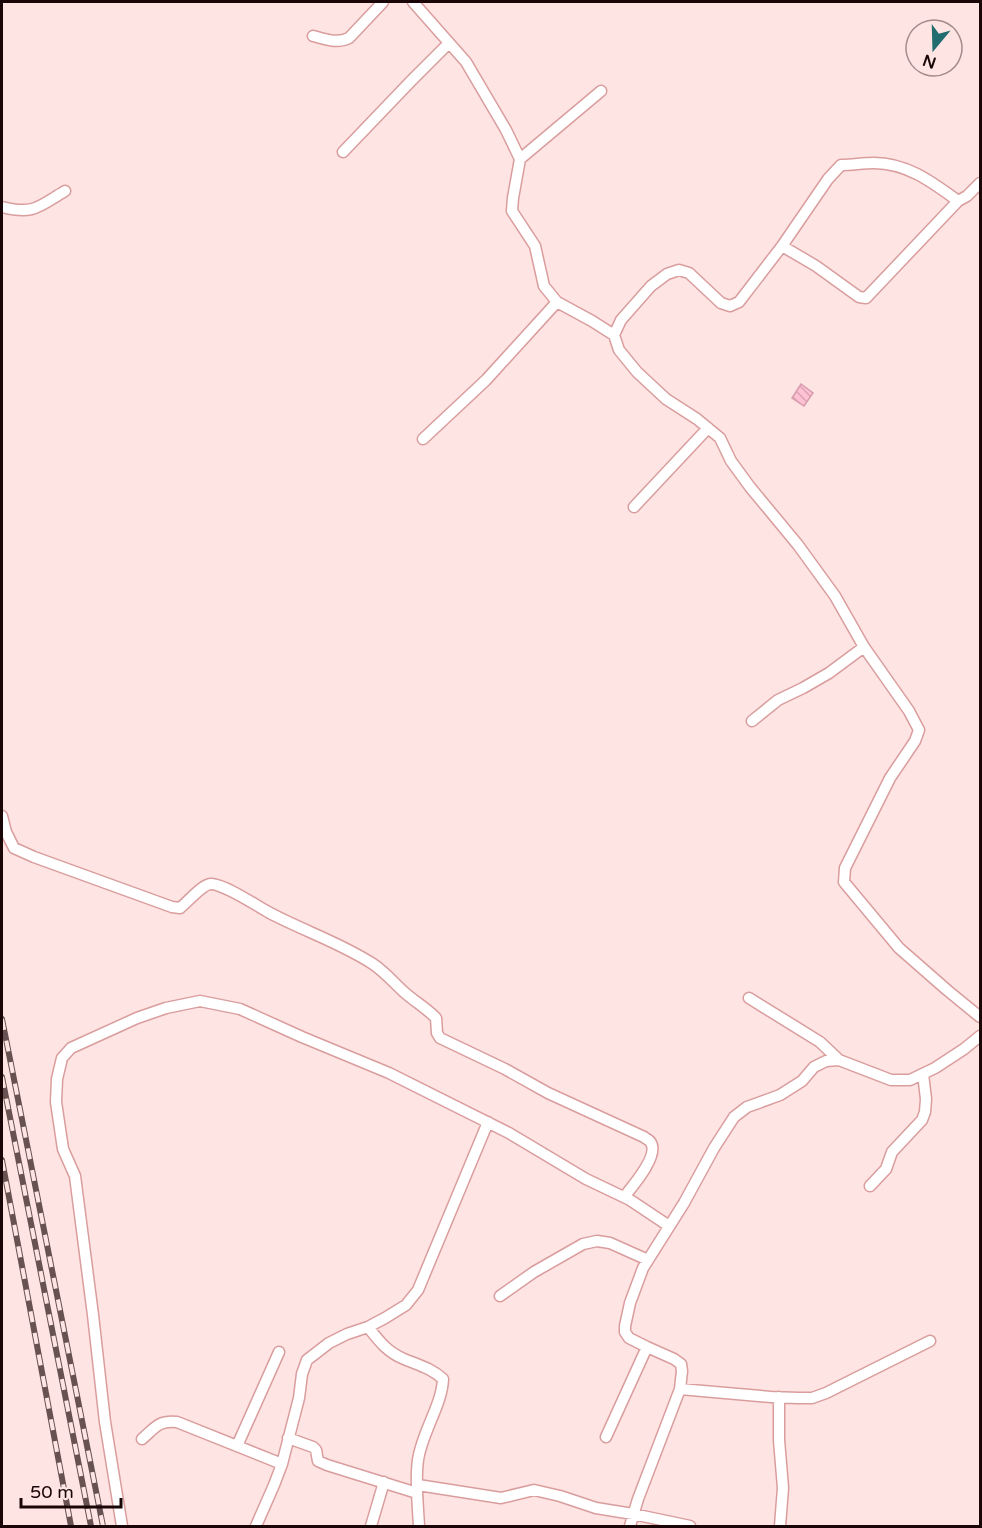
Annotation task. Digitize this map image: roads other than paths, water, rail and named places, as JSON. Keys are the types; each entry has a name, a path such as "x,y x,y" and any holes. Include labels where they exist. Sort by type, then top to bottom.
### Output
{"street":[{"path":"313,36 344,41 383,2"},
{"path":"413,2 466,62 506,130 520,159 513,211 535,246 544,286 557,302 614,335 619,350 637,372 666,399 697,419 720,438 737,470 798,545 835,596 864,647 909,711 919,730 915,741 890,778 845,868 844,882 899,948 981,1017"},
{"path":"343,152 449,43"},
{"path":"520,159 601,91"},
{"path":"614,335 621,320 651,286 667,274 679,270 688,273 721,303 730,306 739,302 782,246 828,179 841,165 875,163 895,165 925,177 958,201"},
{"path":"782,246 816,266 859,297 866,298 958,201 981,183"},
{"path":"2,207 21,211 32,210 65,191"},
{"path":"423,439 486,380 557,302"},
{"path":"634,507 708,428"},
{"path":"752,721 778,700 829,673 864,647"},
{"path":"2,816 6,832 14,848 34,856 172,907 180,908 203,886 210,884 222,887 373,964 436,1018 437,1033 440,1038 505,1069 548,1093 644,1137 652,1143 653,1150 646,1168 624,1197"},
{"path":"749,998 820,1042 839,1060 891,1080 910,1080 923,1074 981,1036"},
{"path":"122,1527 105,1422 75,1176 63,1149 56,1102 57,1080 62,1058 71,1048 137,1018 166,1008 200,1001 240,1009 389,1073 488,1122 586,1179 624,1197 669,1226"},
{"path":"630,1527 680,1389 682,1371 681,1364 674,1359 629,1338 626,1332 625,1326 630,1303 643,1268 734,1117 747,1107 780,1095 802,1081 814,1067 826,1061 839,1060"},
{"path":"870,1186 886,1169 892,1152 922,1120 926,1099 923,1074"},
{"path":"256,1527 282,1464 307,1360 329,1343 386,1318 406,1305 418,1290 488,1122"},
{"path":"500,1296 534,1272 583,1244 597,1241 610,1243 648,1260"},
{"path":"368,1327 383,1346 402,1358 434,1371 443,1379 442,1390 427,1427 418,1460 419,1527"},
{"path":"680,1389 812,1398 930,1341"},
{"path":"606,1437 647,1347"},
{"path":"237,1446 279,1352"},
{"path":"778,1397 783,1488 780,1527"},
{"path":"142,1439 159,1424 167,1421 177,1422 282,1464"},
{"path":"288,1438 313,1447 316,1450 318,1461 322,1463 384,1482 418,1489 501,1498 534,1490 596,1508 690,1527"},
{"path":"370,1527 384,1482"}],"railway":[{"path":"2,1019 103,1526"},
{"path":"2,1077 91,1526"},
{"path":"2,1160 71,1526"}]}
